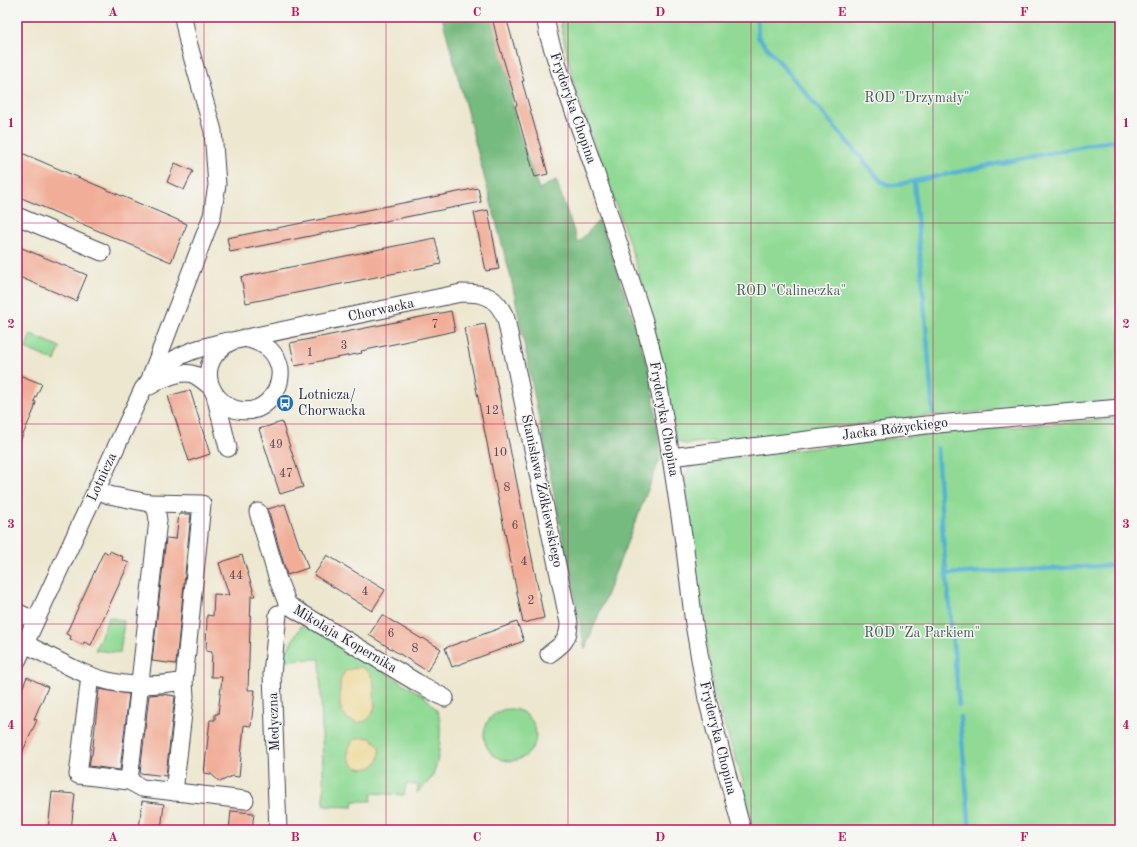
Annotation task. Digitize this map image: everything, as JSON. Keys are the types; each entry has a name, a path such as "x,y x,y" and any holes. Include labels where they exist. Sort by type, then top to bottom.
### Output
{"street":[{"path":"146,385 212,216 217,185 213,131 188,42 183,17"},
{"name":"Fryderyka Chopina","path":"545,17 549,37 560,72 595,171 644,321 655,365 671,457 685,549 694,624 707,699 742,830"},
{"path":"17,216 102,252"},
{"name":"Chorwacka","path":"238,339 461,293 474,293 492,298 502,308 506,319"},
{"name":"Stanisława Żółkiewskiego","path":"506,319 569,623 569,632 566,640 560,647 549,654"},
{"path":"146,385 158,380 182,374 193,374 212,391 222,402 233,408 244,410 260,407 266,403 278,387 280,372 279,364 269,348 260,342 238,339 222,346 215,353 209,367 208,376 212,391 228,448"},
{"name":"Lotnicza","path":"17,661 96,489 146,385 168,363 179,356 194,349 238,339"},
{"name":"Jacka Różyckiego","path":"671,457 926,425 1120,408"},
{"path":"96,489 109,495 149,503 202,504 184,681 185,696 174,792"},
{"path":"130,781 158,520 156,508 149,503"},
{"name":"Mikołaja Kopernika","path":"258,512 278,580 288,605 408,678 445,698"},
{"path":"17,612 35,621"},
{"name":"Medyczna","path":"278,614 272,674 278,830"},
{"path":"25,644 90,676 109,682 169,684 184,681"},
{"path":"90,676 78,775 130,781 142,788 246,800"}],"green space":[{"path":"442,17 498,17 517,128 539,189 556,180 578,243 600,219 651,377 661,457 585,649 511,278"},
{"name":"ROD \"Calineczka\"","path":"559,17 1120,17 1120,401 927,416 761,437 684,444 676,440 658,345 646,297 630,245 574,86"},
{"path":"31,334 60,347 55,361 25,348"},
{"name":"ROD \"Za Parkiem\"","path":"1120,418 1120,830 752,830 744,784 715,696 700,605 691,536 685,476 689,468 697,462 940,433"},
{"path":"109,617 124,621 120,653 95,650"},
{"path":"303,623 424,696 435,708 438,713 440,727 440,745 437,764 432,777 417,793 418,785 406,784 404,795 372,793 371,801 354,801 353,807 324,806 320,659 281,660"},
{"path":"505,709 515,709 529,716 536,730 536,740 529,754 515,761 505,761 495,757 488,750 484,740 484,730 488,720 495,713"}],"sand":[{"path":"361,667 372,677 374,683 375,706 371,716 368,719 363,722 353,722 345,716 341,709 340,683 346,670"},
{"path":"361,737 367,737 376,741 380,753 376,765 367,769 361,769 352,765 348,756 348,750 352,741"}],"building":[{"path":"492,17 506,17 548,174 535,177 515,106 517,105"},
{"path":"17,151 187,224 171,262 17,196"},
{"path":"175,163 193,171 184,190 167,182"},
{"path":"478,188 481,202 230,252 227,238"},
{"path":"488,210 499,269 486,271 474,213"},
{"path":"435,238 441,264 246,303 241,277"},
{"path":"17,246 87,275 76,301 17,276"},
{"path":"451,311 455,331 361,351 362,353 295,366 290,343"},
{"path":"485,324 544,618 523,623 464,328"},
{"path":"17,374 42,384 34,401 36,402 34,410 17,448"},
{"path":"190,390 210,454 189,461 168,396"},
{"path":"282,422 303,487 280,494 259,429"},
{"path":"285,504 308,568 287,575 268,509"},
{"path":"179,514 191,514 176,664 152,661 166,538 176,539"},
{"path":"104,551 109,554 110,551 123,557 122,560 129,563 91,645 84,642 83,645 70,639 71,636 66,634"},
{"path":"242,555 255,596 251,596 248,690 255,690 251,726 244,725 239,777 232,776 220,782 211,774 204,773 210,720 215,720 215,714 218,714 222,677 211,677 212,652 206,651 207,615 213,616 214,594 229,595 219,563"},
{"path":"327,555 385,590 372,611 314,575"},
{"path":"382,615 441,649 427,671 369,635"},
{"path":"517,622 524,641 452,667 445,648"},
{"path":"27,677 48,687 34,719 37,720 17,764 17,701"},
{"path":"99,689 129,694 120,770 89,766 92,755"},
{"path":"162,694 175,696 166,776 140,773 149,695"},
{"path":"52,792 75,794 71,830 48,830"},
{"path":"142,801 164,804 161,830 139,830"},
{"path":"231,811 254,813 252,830 229,830"}],"waterway":[{"path":"757,17 758,37 881,181 889,185 1103,142 1112,141 1120,144"},
{"path":"1118,143 1120,105"},
{"path":"914,181 933,412"},
{"path":"937,448 943,538 959,705"},
{"path":"946,574 1120,565"},
{"path":"960,717 970,830"}],"place":[{"name":"Lotnicza/ Chorwacka","path":"285,403"}],"park label":[{"name":"ROD \"Drzymały\"","path":"917,98"}]}
